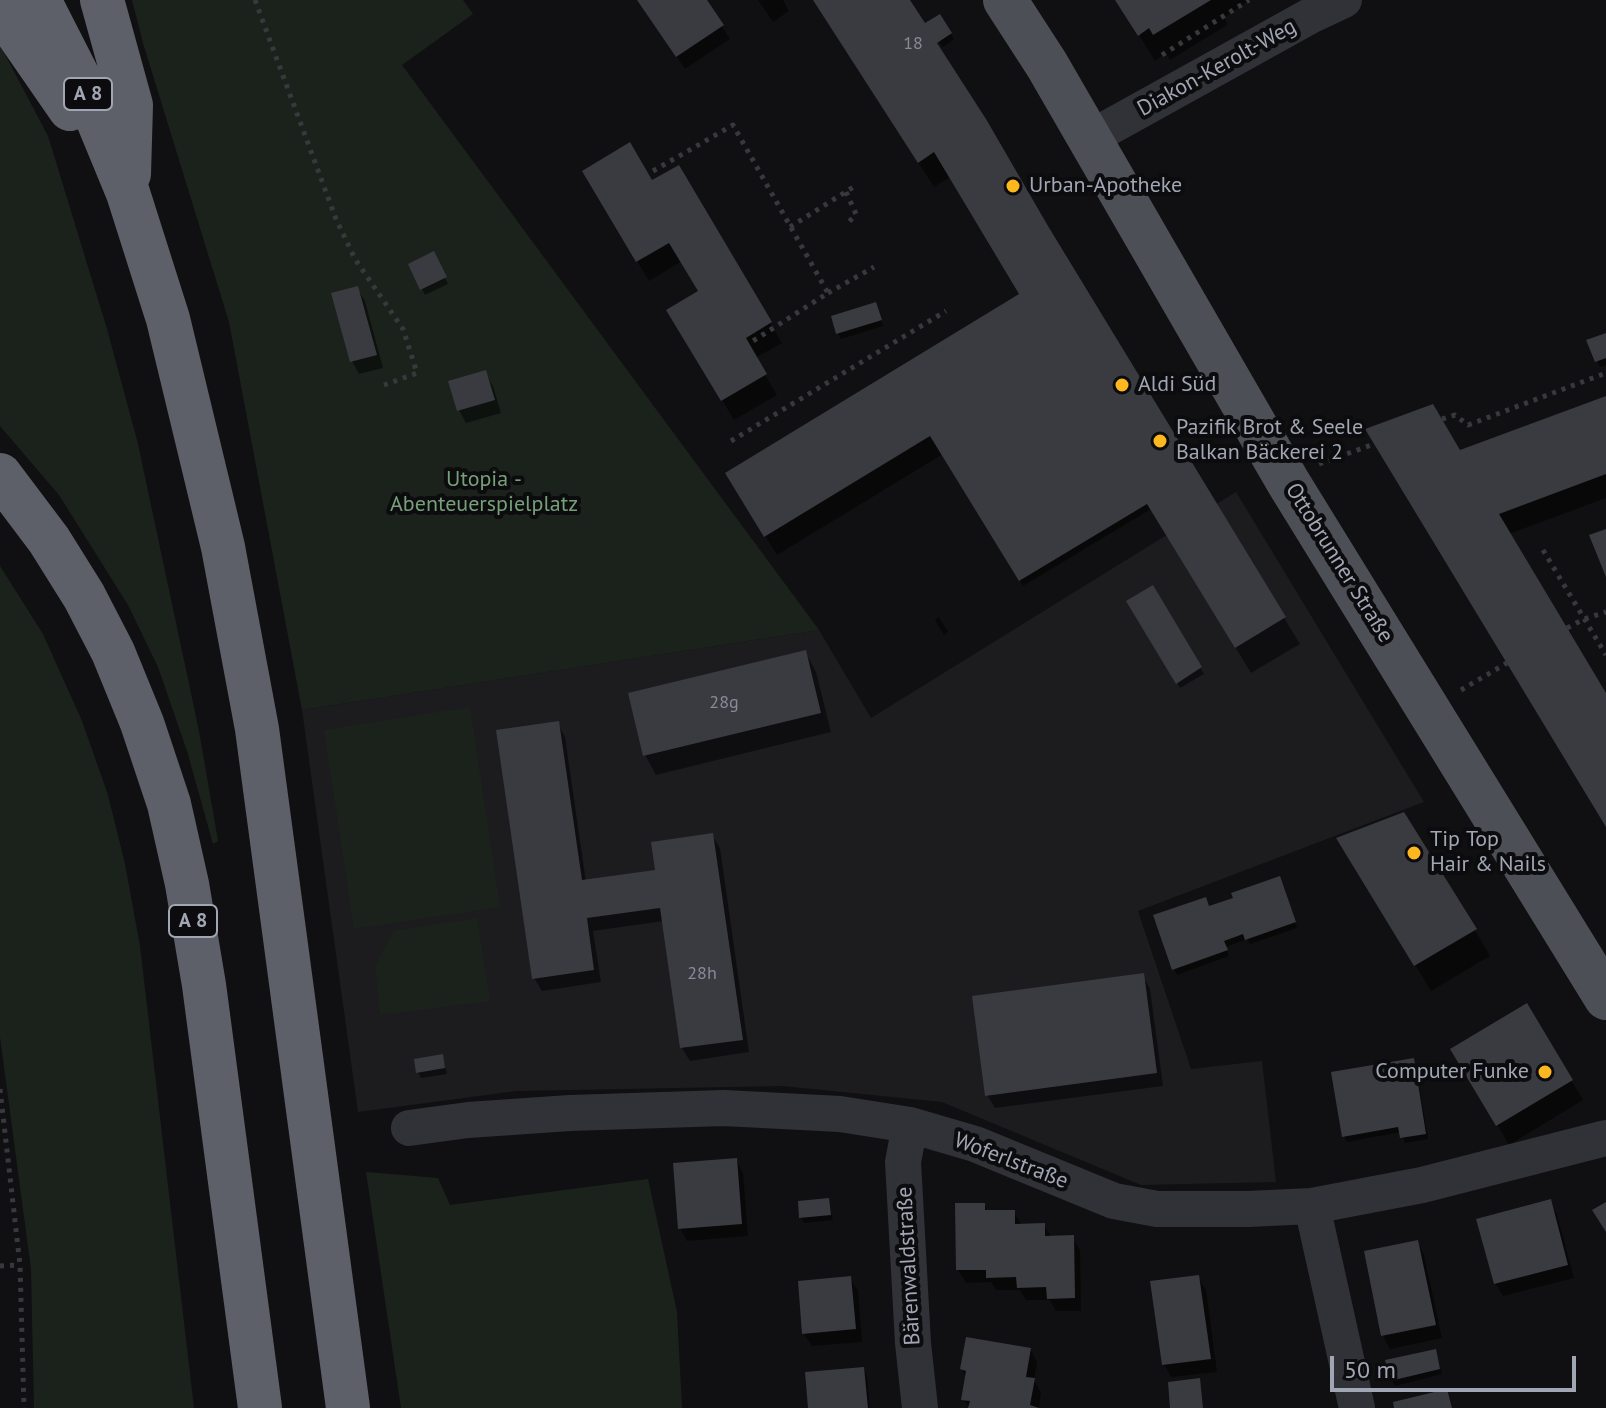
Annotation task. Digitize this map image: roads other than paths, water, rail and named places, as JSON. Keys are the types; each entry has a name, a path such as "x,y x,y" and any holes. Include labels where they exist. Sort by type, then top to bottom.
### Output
{"highway":[{"name":"A 8","path":"39,0 88,96 128,193 168,319 223,547 257,729 348,1408"},
{"path":"102,0 131,105 128,193"},
{"path":"0,8 128,193"},
{"name":"A 8","path":"0,475 49,540 106,638 142,723 169,804 187,884 204,985 260,1408"}],"main road":[{"name":"Ottobrunner Straße","path":"1005,0 1090,138 1288,482 1606,998"}],"street":[{"name":"Diakon-Kerolt-Weg","path":"1090,138 1344,0"},
{"name":"Woferlstraße","path":"409,1128 468,1120 570,1113 724,1108 840,1114 910,1125 975,1144 1114,1201 1157,1209 1312,1206 1422,1185 1606,1138"},
{"name":"Bärenwaldstraße","path":"910,1125 903,1162 913,1343 920,1408"},
{"path":"1312,1206 1357,1408"}],"place":[{"name":"Urban-Apotheke","path":"1013,186"},
{"name":"Aldi Süd","path":"1122,385"},
{"name":"Pazifik Brot & Seele Balkan Bäckerei 2","path":"1160,441"},
{"name":"Tip Top Hair & Nails","path":"1414,853"},
{"name":"Computer Funke","path":"1545,1072"}],"park label":[{"name":"Utopia - Abenteuerspielplatz","path":"484,492"}]}
